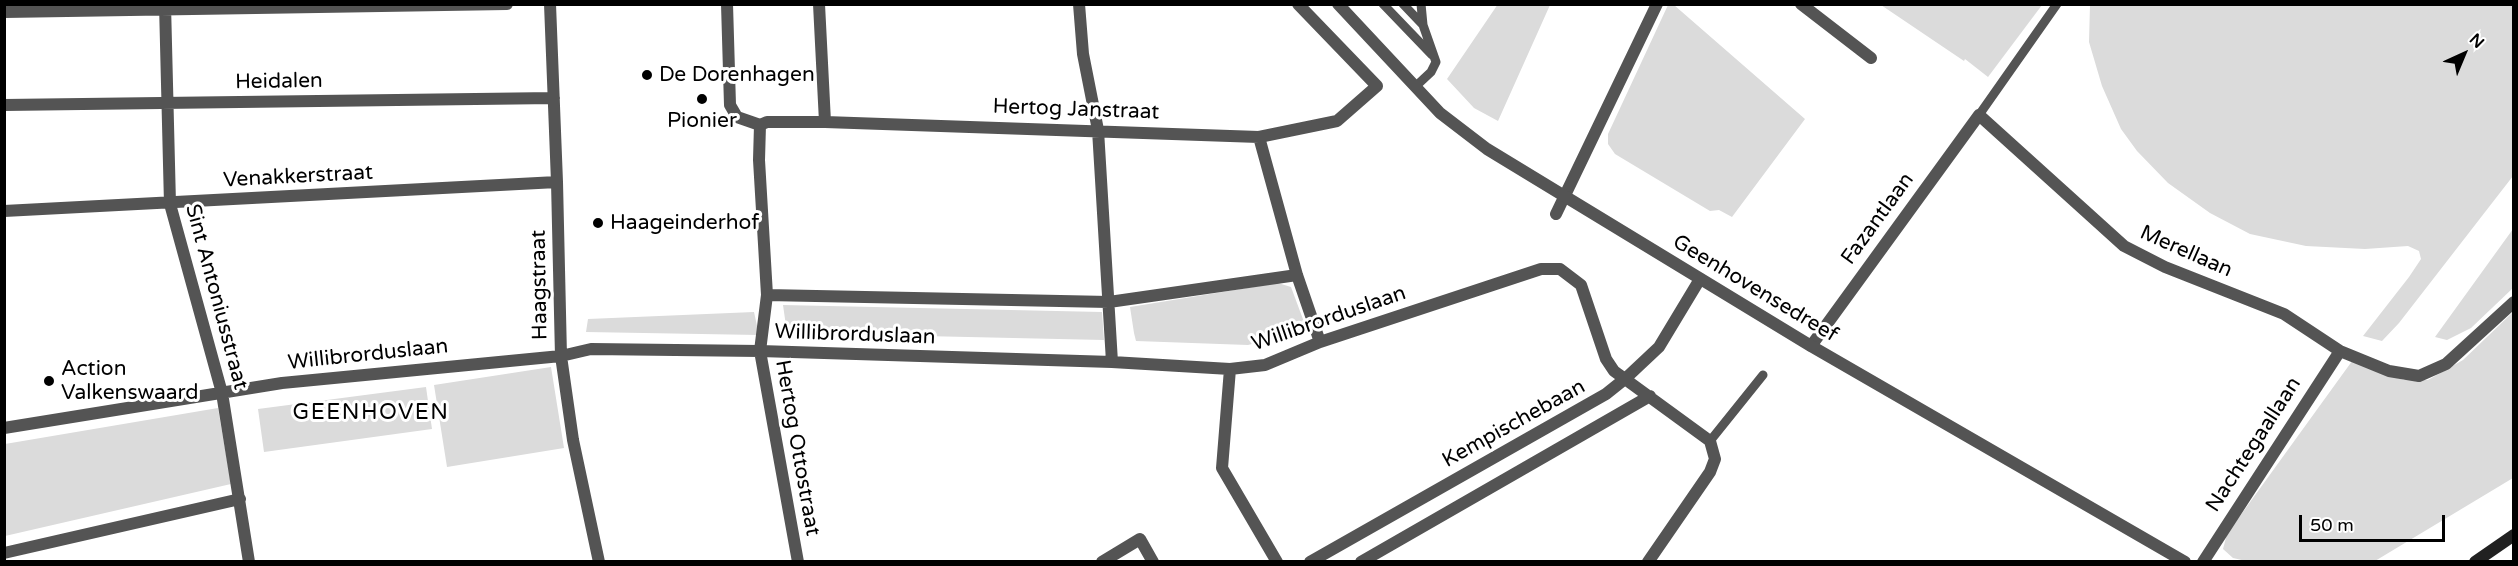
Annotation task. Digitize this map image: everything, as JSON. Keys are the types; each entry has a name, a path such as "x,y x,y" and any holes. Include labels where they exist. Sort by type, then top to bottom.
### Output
{"main road":[{"path":"2475,561 2514,535"}],"street":[{"path":"4,12 165,7 507,4"},
{"name":"Haagstraat","path":"550,4 558,182 561,356 573,440 599,561"},
{"path":"727,4 730,105 737,117 760,125"},
{"path":"819,4 825,122"},
{"path":"1079,4 1083,54 1098,130 1112,362"},
{"name":"Hertog Janstraat","path":"760,125 767,122 825,122 1259,137 1337,121 1377,86 1298,4"},
{"name":"Geenhovensedreef","path":"1338,4 1440,113 1487,149 1811,346 2186,561"},
{"path":"1556,214 1657,4"},
{"path":"1801,4 1870,58"},
{"name":"Sint Antoniusstraat","path":"165,7 170,204 222,393 249,561"},
{"name":"Heidalen","path":"4,105 554,98"},
{"name":"Fazantlaan","path":"1811,346 1979,115"},
{"name":"Merellaan","path":"1979,115 2124,246 2165,267 2284,314 2340,351 2389,371 2419,376 2446,364 2514,302"},
{"name":"Hertog Ottostraat","path":"760,125 759,160 767,295 760,351 798,561"},
{"path":"1259,137 1297,275 1320,342"},
{"name":"Venakkerstraat","path":"4,211 558,182"},
{"name":"Willibrorduslaan","path":"4,428 282,383 561,356 591,349 760,351 1112,362 1230,369 1265,365 1320,342 1541,269 1560,269 1581,285 1606,358 1614,371 1710,441"},
{"name":"Willibrorduslaan","path":"767,295 1109,302 1297,275"},
{"name":"Kempischebaan","path":"1310,561 1606,394 1659,347 1700,279"},
{"name":"Nachtegaallaan","path":"2203,561 2340,351"},
{"path":"1230,369 1222,468 1277,561"},
{"path":"1361,561 1650,396"},
{"path":"1648,561 1710,472 1715,459 1710,441"},
{"path":"4,553 240,499"},
{"path":"1102,561 1140,540 1153,561"}],"lane":[{"path":"1383,4 1434,56"},
{"path":"1403,4 1423,25"},
{"path":"1416,87 1431,72 1436,62 1423,25 1421,4"},
{"path":"1979,115 2057,4"},
{"path":"1710,441 1763,375"}],"shaded area":[{"path":"1498,4 1550,5 1498,121 1474,108 1447,79"},
{"path":"1668,5 1674,5 1805,119 1732,217 1719,210 1710,211 1615,154 1608,144 1608,134"},
{"path":"1881,5 2042,5 1988,77 1965,59 1964,61"},
{"path":"2090,5 2513,5 2513,176 2399,323 2382,341 2363,336 2421,259 2419,251 2408,246 2365,249 2306,246 2250,234 2210,213 2168,183 2137,151 2121,129 2102,86 2089,42"},
{"path":"2513,229 2513,288 2471,328 2447,340 2435,337"},
{"path":"1278,283 1291,287 1307,330 1248,345 1136,341 1130,307"},
{"path":"783,305 1102,312 1104,340 787,333"},
{"path":"754,312 759,335 586,332 588,319"},
{"path":"2513,312 2513,478 2375,561 2246,561 2233,558 2223,549 2227,534 2355,357 2375,371 2404,380 2428,380 2463,360"},
{"path":"551,367 564,448 447,467 434,385"},
{"path":"426,387 432,429 264,452 258,409"},
{"path":"218,408 231,484 5,536 5,444"}],"place":[{"name":"De Dorenhagen","path":"647,75"},
{"name":"Pionier","path":"702,99"},
{"name":"Haageinderhof","path":"598,223"},
{"name":"Action Valkenswaard","path":"49,381"}],"district":[{"name":"GEENHOVEN","path":"371,413"}]}
